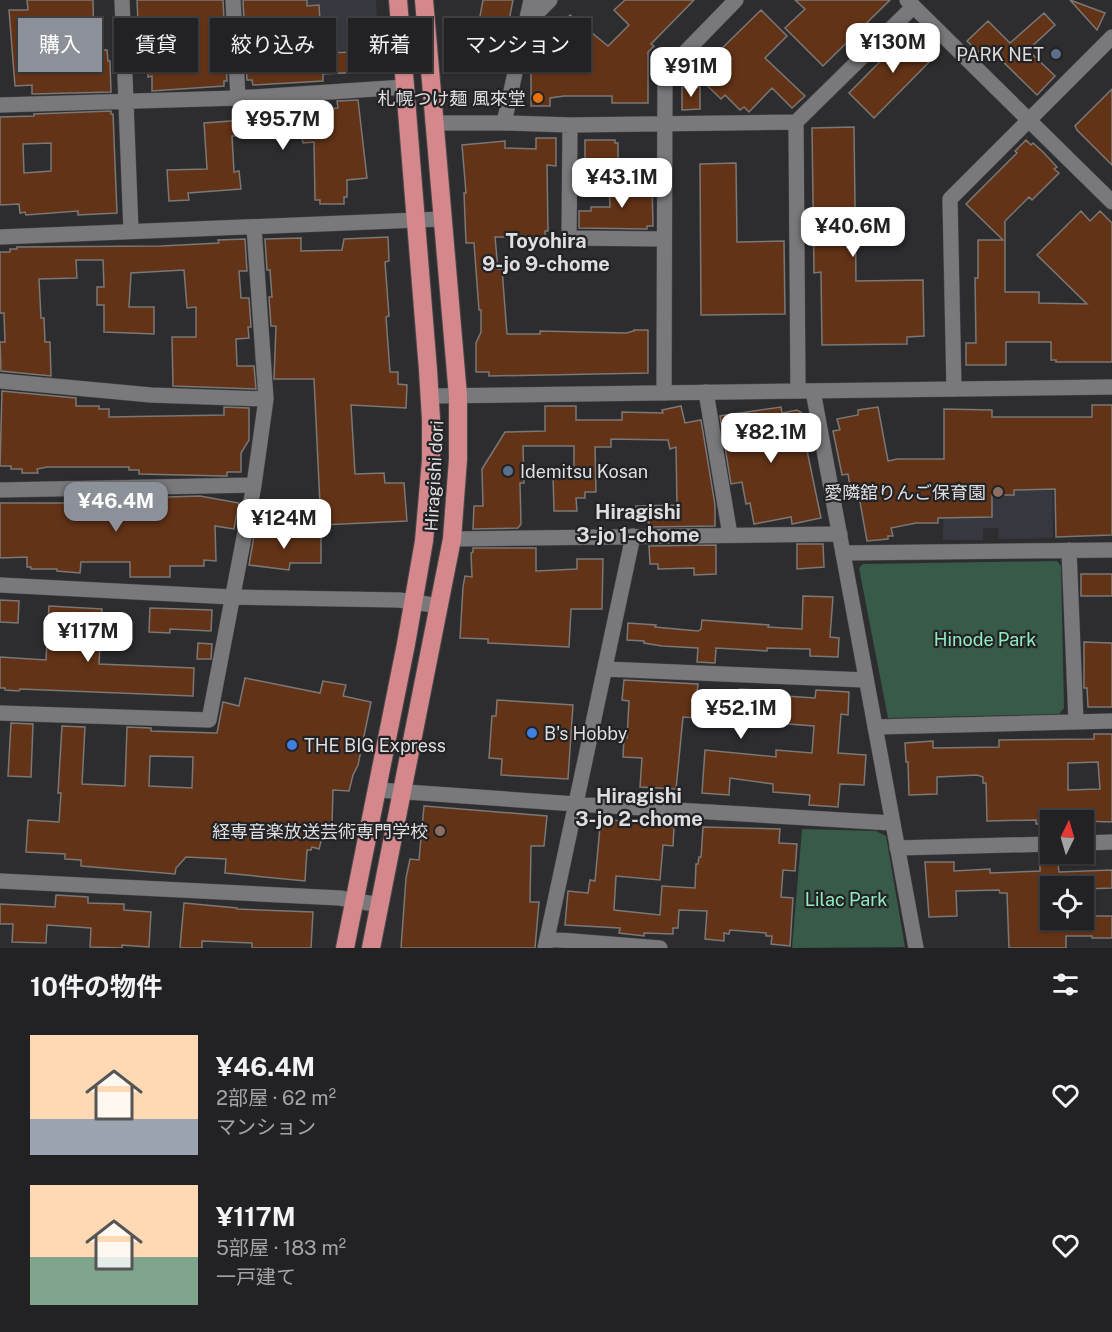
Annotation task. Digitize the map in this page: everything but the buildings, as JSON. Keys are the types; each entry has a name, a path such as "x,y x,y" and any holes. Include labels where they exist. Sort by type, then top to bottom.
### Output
{"highway":[{"name":"Hiragishi dori","path":"345,948 414,602 428,502 431,419 398,0"},
{"name":"Hiragishi dori","path":"371,948 452,539 458,459 458,396 424,0"}],"street":[{"path":"122,0 131,231"},
{"path":"233,0 238,98"},
{"path":"527,18 531,0"},
{"path":"532,18 550,0"},
{"path":"664,393 665,73 736,0"},
{"path":"433,123 570,125 796,122 910,3 1112,202"},
{"path":"954,389 950,199 1112,37"},
{"path":"504,123 515,72"},
{"path":"0,105 238,98 405,87"},
{"path":"796,122 806,391 840,534 916,948"},
{"path":"570,125 569,238 663,239"},
{"path":"0,237 442,219"},
{"path":"0,713 209,720 254,485 266,399 254,226"},
{"path":"0,381 151,395 266,399"},
{"path":"429,396 1112,387"},
{"path":"706,392 730,534"},
{"path":"0,490 254,485"},
{"path":"452,539 840,534"},
{"path":"633,536 546,944 660,948"},
{"path":"1069,550 1076,722"},
{"path":"843,553 1112,550"},
{"path":"0,585 232,597 399,600 440,606"},
{"path":"604,669 865,680"},
{"path":"875,727 1112,721"},
{"path":"378,790 892,823"},
{"path":"1094,843 1112,842"},
{"path":"897,848 1040,844"},
{"path":"0,881 355,900 380,904"}],"shaded area":[{"path":"239,0 376,0 377,18 348,18 348,50 336,51 336,18 240,18"},
{"name":"愛隣舘りんご保育園","path":"1052,453 1053,538 999,539 998,528 983,528 983,540 943,540 944,456"}],"green space":[{"name":"Hinode Park","path":"1057,561 1061,566 1064,708 1059,714 888,718 859,568 863,564"},
{"name":"Lilac Park","path":"802,829 876,831 886,836 905,947 792,948"}],"place":[{"name":"PARK NET","path":"1056,54"},
{"name":"札幌つけ麺 風來堂","path":"538,98"},
{"name":"Idemitsu Kosan","path":"508,471"},
{"name":"愛隣舘りんご保育園","path":"998,492"},
{"name":"B's Hobby","path":"532,733"},
{"name":"THE BIG Express","path":"292,745"},
{"name":"経専音楽放送芸術専門学校","path":"440,831"}],"district":[{"name":"Toyohira 9-jo 9-chome","path":"546,252"},
{"name":"Hiragishi 3-jo 1-chome","path":"638,524"},
{"name":"Hiragishi 3-jo 2-chome","path":"639,808"}]}
